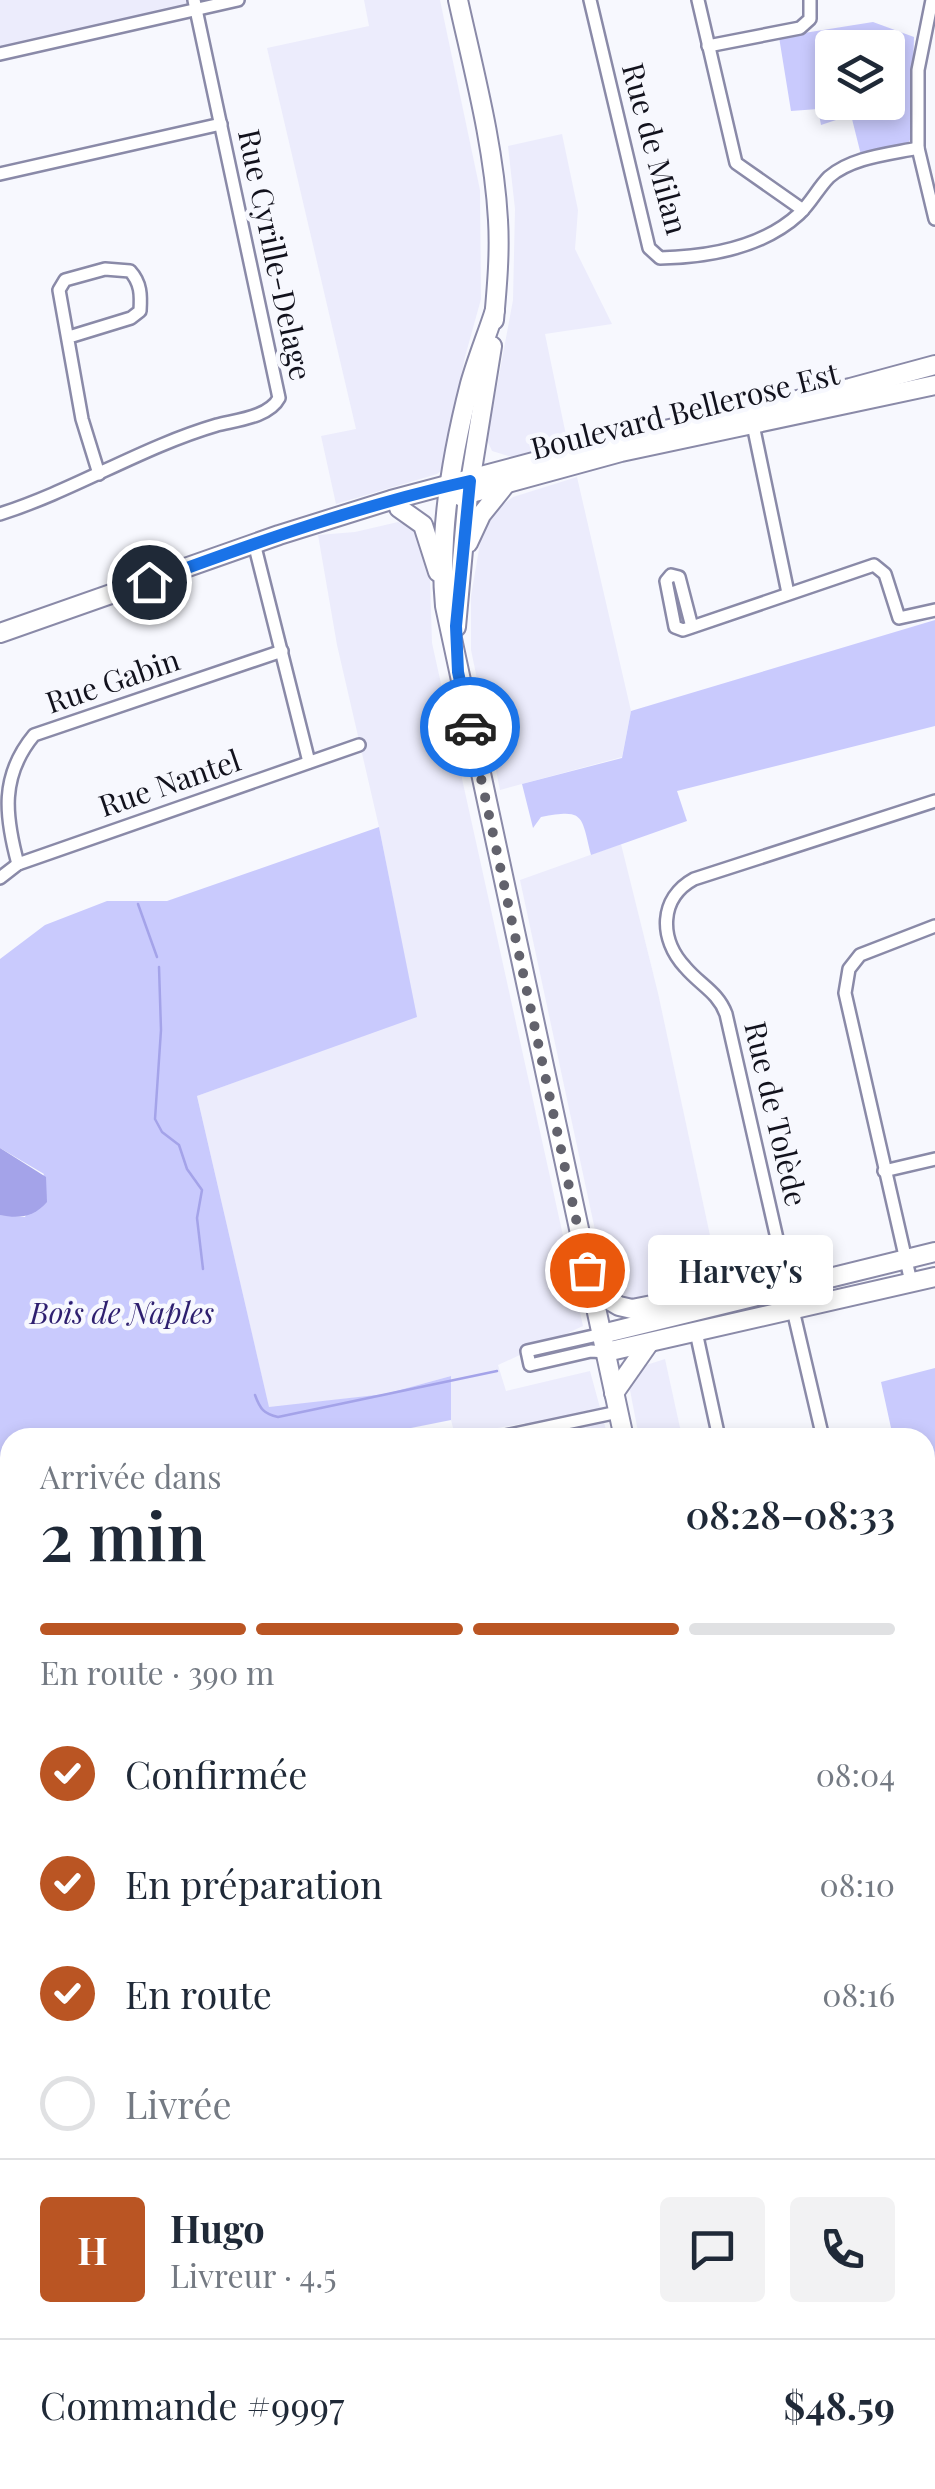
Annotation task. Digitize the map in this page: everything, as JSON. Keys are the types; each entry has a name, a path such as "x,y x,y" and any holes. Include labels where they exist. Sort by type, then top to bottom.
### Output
{"main road":[{"path":"458,0 486,131 496,199 498,254 487,384 476,440 460,490 458,672"},
{"path":"443,582 460,490 471,381 495,310"},
{"name":"Boulevard Bellerose Est","path":"460,490 506,485 935,365"},
{"name":"Boulevard Bellerose Est","path":"460,490 514,467 751,417 935,385"},
{"path":"476,440 491,460 514,467"},
{"path":"462,558 479,518 506,485"},
{"path":"366,510 399,508 460,490"},
{"path":"0,633 391,500 460,490"},
{"path":"399,508 424,525 443,582 446,616 622,1428"},
{"path":"604,1343 782,1288 935,1252"},
{"path":"604,1343 649,1343 935,1276"},
{"path":"592,1290 632,1309 717,1292 782,1288"},
{"path":"616,1402 649,1343"}],"street":[{"path":"0,54 195,4 238,0"},
{"name":"Rue de Milan","path":"590,0 649,248 660,258 680,258 761,241 803,210 830,176 864,159 918,148"},
{"path":"698,0 736,163 803,210"},
{"path":"708,46 800,28 810,19 810,0"},
{"path":"932,0 918,70 918,148 935,219"},
{"name":"Rue Cyrille-Delage","path":"0,514 42,500 200,430 269,410 279,398 195,4"},
{"path":"0,174 221,124"},
{"path":"69,338 140,312 138,279 130,270 104,269 65,280 58,290 82,419 99,474"},
{"path":"751,417 788,593"},
{"path":"254,544 308,762"},
{"path":"692,627 874,565 885,574 899,618 935,610"},
{"name":"Rue Gabin","path":"18,864 6,819 10,785 17,754 34,736 282,652"},
{"name":"Rue Nantel","path":"0,878 18,864 360,745"},
{"name":"Rue de Tolède","path":"782,1288 726,1014 721,999 678,959 671,943 667,906 676,891 694,879 935,801"},
{"path":"911,1282 845,993 849,969 860,955 935,926"},
{"path":"884,1171 935,1159"},
{"path":"792,1310 820,1428"},
{"path":"696,1332 717,1428"},
{"path":"604,1343 591,1351 530,1366 528,1352 604,1343"},
{"path":"529,1428 616,1402"}],"shaded area":[{"path":"0,0 194,0 196,9 0,54"},
{"path":"364,0 440,0 480,190 481,299 442,470 336,504 321,436 356,429 267,48 369,26"},
{"path":"562,134 578,210 575,249 612,324 545,334 567,440 512,457 492,451 487,440 513,300 515,209 508,146"},
{"path":"577,477 631,711 622,757 500,790 471,650 471,596 483,526 494,511 513,497"},
{"path":"398,522 414,527 430,579 432,643 583,1326 498,1365 506,1391 590,1371 606,1428 528,1428 525,1423 498,1428 453,1428 451,1376 385,1394 269,1408 197,1096 416,1016 379,827 337,645 318,535"},
{"path":"621,844 658,993 720,1282 627,1301 615,1296 607,1286 520,880"},
{"path":"0,1148 46,1177 47,1202 37,1211 20,1217 0,1215"},
{"path":"665,1359 680,1428 637,1428 629,1385 640,1367"}],"green space":[{"path":"873,22 895,30 823,30"},
{"path":"815,31 815,109 791,111 779,37"},
{"path":"905,34 914,37 911,139 906,145 861,155 852,120 905,120"},
{"path":"935,620 935,726 677,791 687,821 591,855 582,823 573,815 541,817 533,828 522,784 622,758 631,711"},
{"name":"Bois de Naples","path":"379,827 417,1017 197,1096 269,1407 385,1394 451,1376 451,1420 411,1428 0,1428 0,1215 25,1217 44,1174 0,1148 0,959 45,925 107,901 167,901"},
{"path":"935,1368 935,1428 891,1428 881,1382"}],"waterway":[{"path":"138,904 157,957"},
{"path":"159,967 161,1030 155,1119 162,1132 179,1145 187,1169 202,1190 197,1218 203,1269"},
{"path":"255,1395 263,1410 278,1417 497,1371"}],"way so far":[{"path":"470,727 587,1270"}],"place":[{"name":"Harvey's","path":"587,1270"}],"route":[{"path":"149,582 287,532 470,481 456,626 458,672 470,727"}]}
